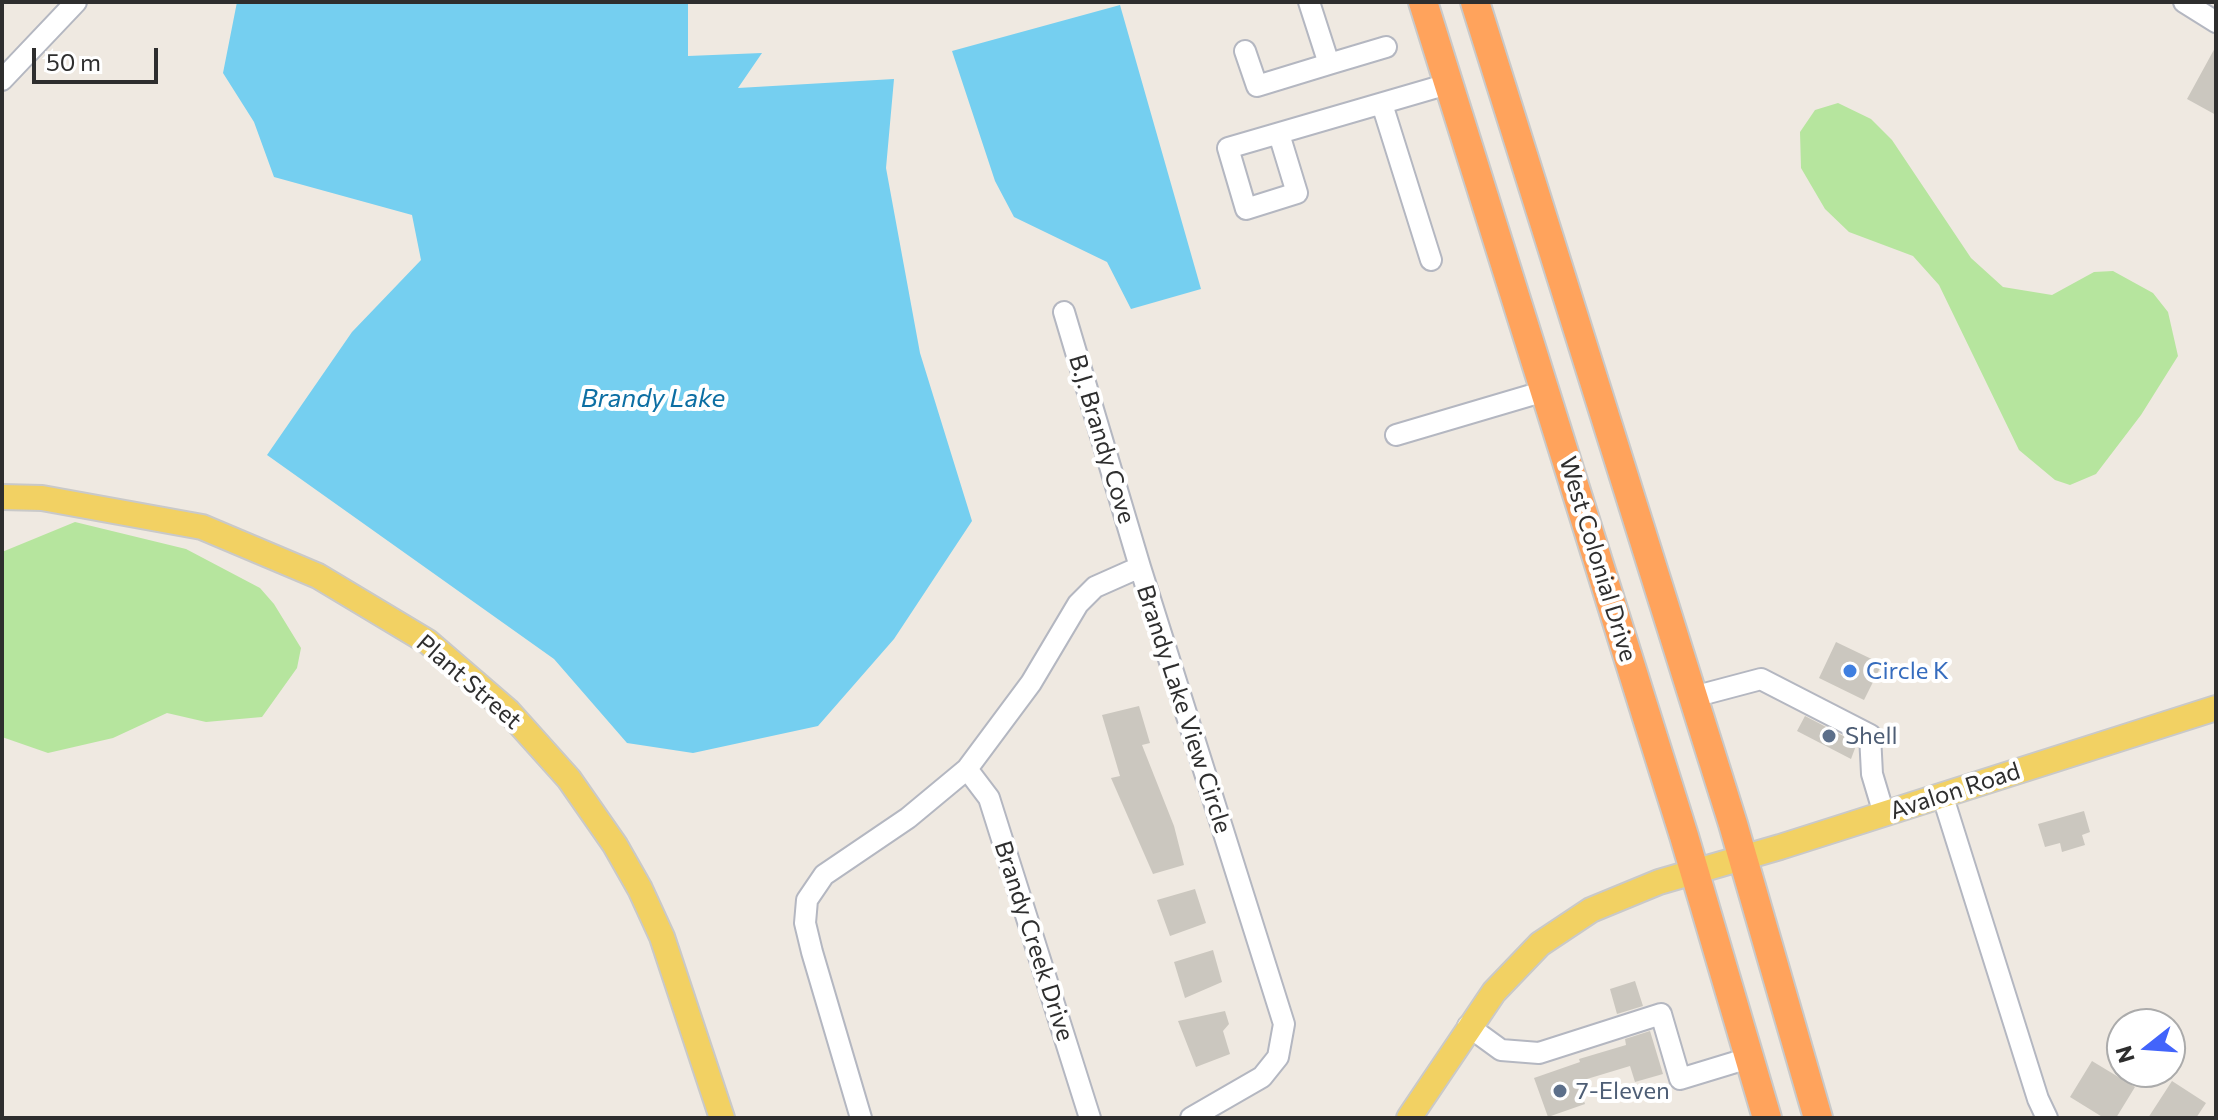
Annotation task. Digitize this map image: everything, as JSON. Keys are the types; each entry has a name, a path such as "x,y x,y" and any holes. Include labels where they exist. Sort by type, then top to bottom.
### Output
{"highway":[{"name":"West Colonial Drive","path":"1423,2 1694,872 1767,1118"},
{"path":"1462,2 1502,86"},
{"name":"West Colonial Drive","path":"1475,2 1743,858 1818,1118"}],"main road":[{"name":"Plant Street","path":"2,497 42,498 202,527 318,576 428,642 485,691 569,779 622,856 662,937 722,1118"},
{"name":"Avalon Road","path":"1409,1118 1468,1026 1520,964 1568,924 1617,897 2216,708"}],"street":[{"path":"2,80 76,2"},
{"path":"1309,2 1329,64"},
{"path":"2184,2 2216,22"},
{"path":"1245,51 1257,86 1386,47"},
{"path":"1279,134 1448,84"},
{"path":"1382,104 1431,260"},
{"name":"B.J. Brandy Cove","path":"1064,312 1140,567"},
{"path":"1396,435 1545,391"},
{"name":"Brandy Lake View Circle","path":"861,1118 812,952 805,923 807,900 824,875 908,818 967,769 1031,683 1078,604 1095,587 1140,567 1284,1024 1278,1057 1262,1077 1191,1118"},
{"path":"1693,697 1761,679 1870,735 1872,774 1884,814"},
{"name":"Brandy Creek Drive","path":"967,769 989,798 1090,1118"},
{"path":"1942,794 2038,1099 2047,1118"},
{"path":"1468,1026 1501,1050 1539,1053 1661,1014 1680,1079 1749,1058"}],"green space":[{"path":"1838,103 1871,119 1892,140 1971,258 2003,287 2052,295 2094,272 2113,271 2153,293 2168,312 2178,356 2141,415 2096,474 2070,485 2055,480 2019,450 1939,285 1913,256 1849,232 1825,209 1801,168 1800,132 1815,110"},
{"path":"75,522 186,549 260,588 274,604 301,648 297,668 262,717 206,722 167,713 113,738 48,753 2,737 2,552"}],"water":[{"name":"Brandy Lake","path":"237,2 688,2 688,56 762,53 738,88 894,79 886,168 920,353 972,521 894,639 818,726 693,753 627,743 554,659 267,455 352,332 421,260 412,215 274,177 254,122 223,73"},
{"path":"1120,5 1201,289 1131,309 1107,262 1014,217 995,181 952,51"}],"building":[{"path":"2216,46 2216,115 2187,99"},
{"name":"Circle K","path":"1836,642 1882,664 1864,700 1819,678"},
{"path":"1139,706 1150,743 1142,745 1174,826 1184,865 1153,874 1111,778 1120,776 1102,715"},
{"name":"Shell","path":"1805,716 1857,743 1851,759 1797,731"},
{"path":"2084,811 2090,832 2082,835 2085,845 2062,852 2060,843 2045,847 2038,824"},
{"path":"1195,889 1206,923 1170,936 1157,900"},
{"path":"1213,950 1222,982 1185,998 1174,962"},
{"path":"1635,981 1643,1006 1617,1014 1610,989"},
{"path":"1225,1011 1229,1024 1223,1031 1230,1054 1196,1067 1178,1021"},
{"path":"1650,1031 1663,1074 1635,1082 1630,1066 1577,1082 1585,1104 1548,1117 1534,1078 1580,1062 1579,1059 1626,1045 1625,1039"},
{"path":"2092,1061 2106,1069 2106,1088 2134,1088 2116,1118 2104,1118 2070,1097"},
{"path":"2167,1088 2183,1088 2206,1103 2196,1118 2148,1118"}],"place":[{"name":"Circle K","path":"1850,671"},
{"name":"Shell","path":"1829,736"},
{"name":"7-Eleven","path":"1560,1091"}]}
